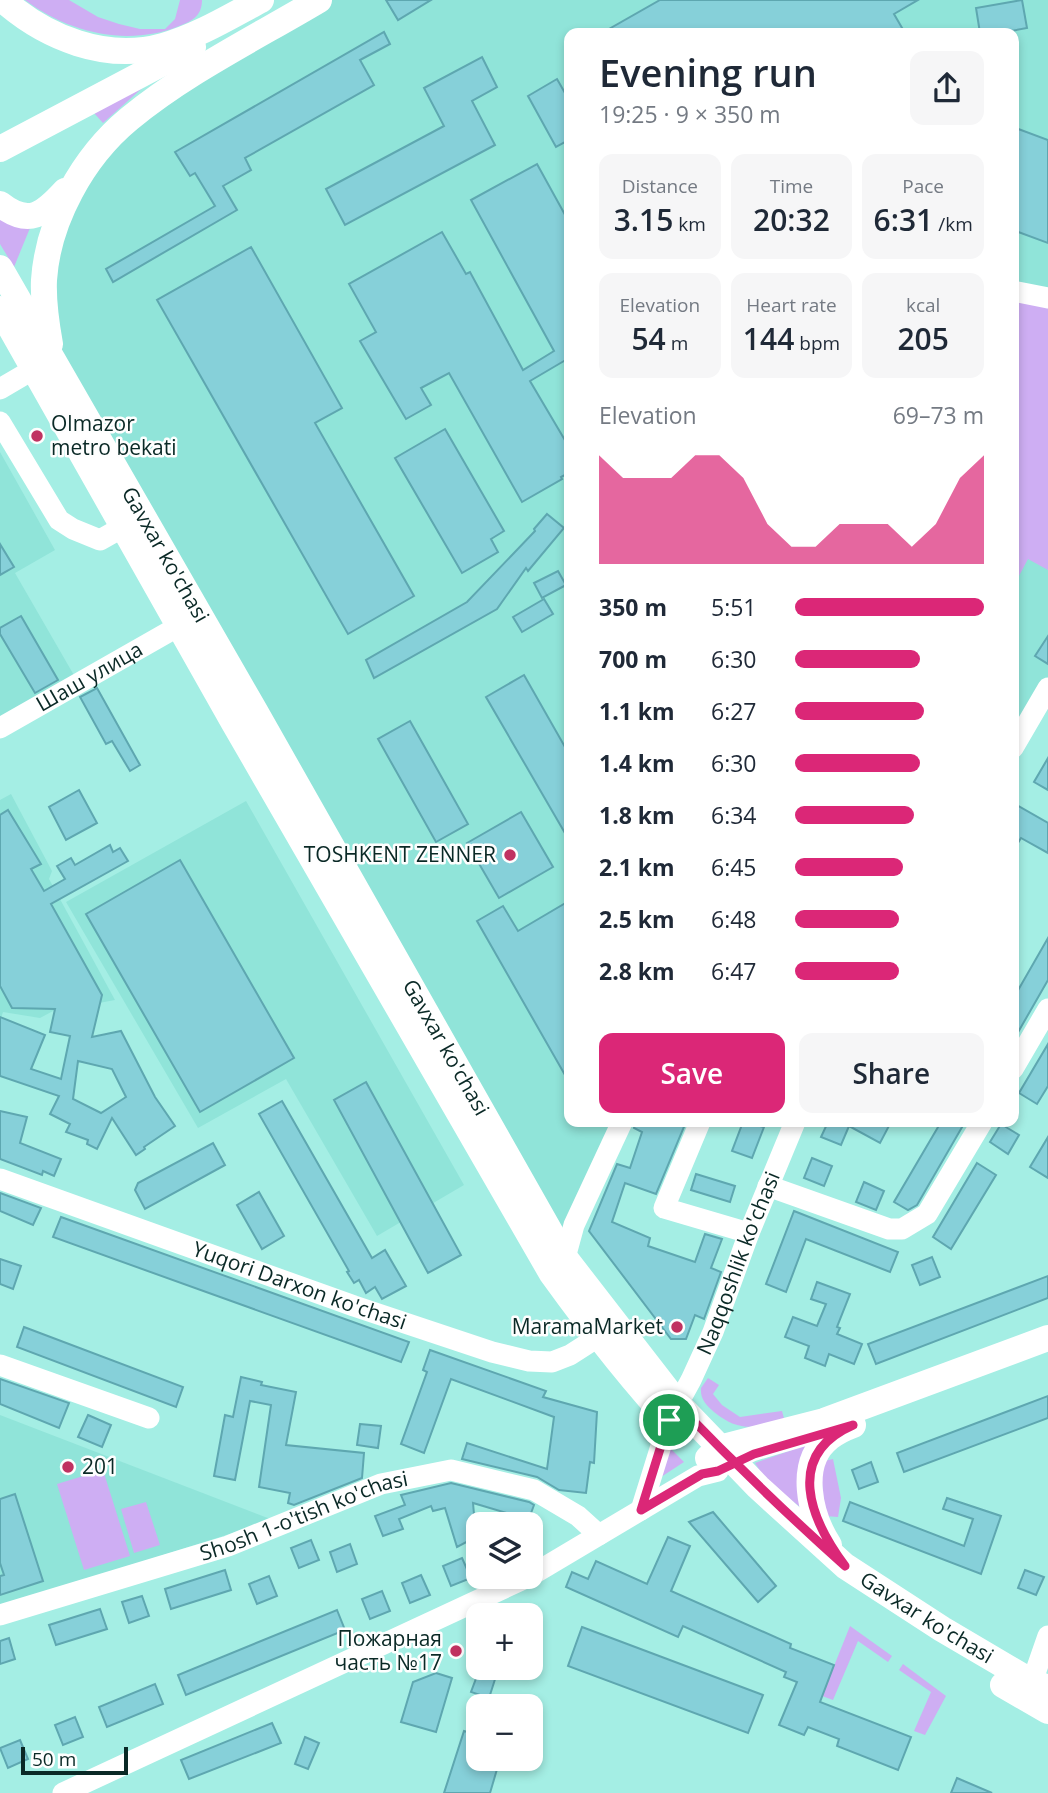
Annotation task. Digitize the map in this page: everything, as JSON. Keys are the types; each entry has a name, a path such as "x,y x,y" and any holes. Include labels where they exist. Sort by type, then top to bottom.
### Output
{"main road":[{"path":"3,0 38,26 57,36 110,50 143,50 164,46 205,31 261,0"},
{"path":"0,204 16,214 39,215 53,204 130,118 219,59 318,0"},
{"path":"0,149 186,52 230,17"},
{"path":"44,363 46,264 54,229 83,172"},
{"name":"Gavxar ko'chasi","path":"0,268 124,527 552,1274 598,1337 673,1412 716,1463 817,1563 854,1593 1048,1711"},
{"name":"Gavxar ko'chasi","path":"3,315 44,363 565,1258 673,1412"},
{"path":"716,1463 755,1439 824,1421 1048,1338"},
{"path":"845,1566 827,1542 812,1502 813,1461 824,1443 840,1430 1048,1352"},
{"path":"716,1463 853,1425"},
{"name":"Gavxar ko'chasi","path":"716,1463 845,1566 942,1629 1040,1685"}],"street":[{"path":"1019,292 1048,298"},
{"path":"0,389 44,363"},
{"path":"0,422 59,520 100,540 124,527"},
{"name":"Шаш улица","path":"0,728 179,626"},
{"path":"1019,738 1048,688"},
{"path":"1019,1059 1048,1009"},
{"path":"565,1258 574,1225 620,1127"},
{"path":"698,1127 664,1208 749,1233"},
{"name":"Naqqoshlik ko'chasi","path":"641,1510 673,1412 713,1332 749,1233 793,1127"},
{"path":"768,1186 889,1229 902,1229 927,1214 979,1127"},
{"name":"Yuqori Darxon ko'chasi","path":"0,1179 354,1306 492,1352 529,1361 552,1362 570,1355 598,1337"},
{"path":"0,1364 149,1418"},
{"path":"543,1568 716,1463"},
{"name":"Shosh 1-o'tish ko'chasi","path":"0,1615 228,1546 381,1484 451,1470 534,1490 578,1516 600,1535"},
{"path":"63,1793 501,1589"},
{"path":"1040,1685 1048,1636"}],"shaded area":[{"path":"25,0 69,0 98,17 140,29 165,29 175,19 180,0 202,0 202,5 198,14 184,24 160,32 119,36 60,21"},
{"path":"319,0 1048,0 1048,688 1019,738 1019,28 564,28 564,1127 620,1127 565,1258 46,323 44,278 96,155"},
{"path":"148,83 103,123 94,113"},
{"path":"0,217 30,228 14,267 0,244"},
{"path":"1019,299 1048,305 1048,570 1028,559 1019,576"},
{"path":"0,452 55,550 15,573 75,677 0,721"},
{"path":"11,794 52,871 49,879 115,1000 72,1008 68,1003 40,1018 3,1012 0,1021 0,800"},
{"path":"246,801 464,1185 377,1236 286,1079 198,1128 66,902"},
{"path":"708,1378 719,1385 713,1394 722,1405 740,1417 782,1411 785,1422 748,1427 723,1419 708,1407 703,1399 701,1388"},
{"name":"201","path":"0,1415 273,1520 0,1607"},
{"path":"809,1444 810,1515 766,1480 755,1463"},
{"path":"669,1447 684,1462 658,1479"},
{"path":"833,1459 841,1498 838,1517 825,1516 820,1462"},
{"path":"103,1470 130,1556 84,1570 57,1484"},
{"path":"146,1502 160,1545 134,1553 121,1509"},
{"path":"850,1626 892,1656 888,1662 858,1641 833,1700 822,1696"},
{"path":"903,1664 946,1696 925,1735 914,1731 931,1692 899,1670"}],"building":[{"path":"386,0 431,0 398,20"},
{"path":"660,0 918,0 894,14 902,28 611,28"},
{"path":"1022,0 1027,28 979,28 976,8"},
{"path":"384,32 390,44 360,60 374,85 245,158 251,170 223,186 237,210 113,282 106,269 215,206 195,173 190,176 175,152"},
{"path":"482,57 497,87 472,101 495,145 345,225 326,189 444,126 424,88"},
{"path":"557,79 564,91 564,143 556,147 528,96"},
{"path":"1019,129 1048,140 1048,243 1019,232"},
{"path":"537,164 564,213 564,361 530,381 564,439 564,476 522,502 449,373 421,388 431,405 406,419 360,341 376,332 349,284 442,232 466,274 470,272 523,370 554,351 471,200"},
{"path":"251,247 342,408 315,423 414,596 348,634 157,300"},
{"path":"445,429 504,531 491,539 498,552 462,573 395,458"},
{"path":"547,514 564,528 528,571 526,568 497,609 374,678 366,660 467,602 535,531"},
{"path":"0,544 14,567 0,575"},
{"path":"558,571 564,586 542,598 534,583"},
{"path":"544,599 553,614 522,632 513,617"},
{"path":"21,616 58,680 35,693 0,634 0,628"},
{"path":"1048,636 1048,664 1035,656"},
{"path":"524,675 564,745 564,831 486,697"},
{"path":"97,688 140,765 130,771 112,741 106,744 80,697"},
{"path":"410,721 468,824 436,842 378,739"},
{"path":"1048,758 1048,790 1034,782"},
{"path":"79,790 97,823 66,840 49,807"},
{"path":"1019,806 1048,823 1048,853 1021,838 1019,841"},
{"path":"8,810 41,864 31,869 44,891 65,879 57,866 71,858 75,865 110,845 113,852 120,848 128,861 51,904 102,995 92,1037 121,1031 155,1097 175,1126 136,1155 112,1118 97,1149 87,1144 88,1140 66,1132 70,1124 50,1114 59,1096 0,1076 0,1017 45,1035 31,1069 61,1079 70,1036 50,1032 55,1009 12,1008 0,986 0,815","holes":["78,1061 112,1069 126,1097 101,1113 73,1099"]},
{"name":"TOSHKENT ZENNER","path":"521,812 553,867 499,898 467,843"},
{"path":"180,860 294,1058 200,1112 86,914"},
{"path":"564,904 564,1073 477,921 503,906 518,931"},
{"path":"1048,938 1048,980 1019,1031 1019,989"},
{"path":"1048,1044 1048,1086 1037,1104 1019,1093"},
{"path":"366,1082 461,1255 428,1273 334,1100"},
{"path":"282,1101 372,1258 385,1250 406,1286 382,1299 375,1287 366,1293 359,1280 354,1283 259,1114"},
{"path":"0,1111 27,1117 20,1143 61,1159 54,1176 43,1171 42,1175 0,1159"},
{"path":"684,1127 656,1194 625,1183 612,1222 650,1238 648,1246 695,1262 705,1234 722,1239 711,1268 721,1272 704,1319 695,1315 686,1339 671,1339 589,1231 617,1164 630,1168 642,1132 634,1128"},
{"path":"741,1127 764,1127 752,1158 732,1151"},
{"path":"826,1127 849,1127 841,1145 821,1137"},
{"path":"851,1127 888,1127 880,1143"},
{"path":"938,1127 962,1127 917,1205 908,1210 894,1202"},
{"path":"999,1127 1006,1127 1019,1135 1008,1154 990,1142"},
{"path":"1048,1137 1048,1178 1030,1167"},
{"path":"213,1143 225,1165 145,1209 135,1190 138,1183"},
{"path":"812,1158 832,1166 824,1186 804,1178"},
{"path":"977,1163 996,1175 951,1249 933,1237"},
{"path":"696,1174 735,1186 730,1202 691,1190"},
{"path":"864,1182 884,1191 876,1210 856,1202"},
{"path":"259,1192 284,1236 262,1249 237,1205"},
{"path":"0,1193 41,1208 33,1225 0,1211"},
{"path":"794,1211 898,1252 890,1272 806,1239 786,1292 766,1284"},
{"path":"61,1217 409,1342 401,1362 53,1237"},
{"path":"932,1257 940,1277 920,1285 912,1265"},
{"path":"0,1259 21,1266 13,1289 0,1284"},
{"path":"1048,1276 1048,1298 876,1364 868,1344"},
{"path":"817,1282 850,1294 837,1327 840,1328 837,1334 862,1344 854,1364 829,1354 825,1366 805,1358 809,1346 785,1337 793,1317 817,1326 826,1304 811,1299"},
{"path":"24,1327 183,1387 176,1407 17,1347"},
{"path":"430,1350 546,1391 543,1397 597,1412 594,1463 590,1462 586,1493 559,1490 537,1477 462,1459 467,1443 547,1469 554,1417 451,1379 424,1453 401,1444 427,1372 423,1370"},
{"path":"241,1377 262,1382 261,1385 296,1392 286,1445 364,1453 362,1478 294,1505 288,1503 290,1493 259,1487 271,1405 250,1401 235,1480 214,1476 225,1415 233,1417"},
{"path":"0,1379 69,1403 59,1428 0,1404"},
{"path":"1048,1396 1048,1418 904,1472 897,1453"},
{"path":"88,1415 111,1425 102,1447 78,1437"},
{"path":"360,1424 381,1426 378,1448 357,1445"},
{"path":"871,1462 878,1482 859,1489 852,1470"},
{"path":"451,1483 534,1505 531,1512 503,1512 473,1503 474,1512 466,1512 466,1542 457,1547 445,1508 433,1511 431,1506 399,1519 403,1529 383,1536 375,1516 405,1505 401,1495"},
{"path":"15,1494 43,1581 0,1595 0,1576 4,1575 0,1563 0,1499"},
{"path":"947,1498 1001,1516 981,1574 843,1521 850,1502 964,1546 973,1519 943,1509"},
{"path":"713,1512 776,1586 758,1602 689,1522"},
{"path":"668,1537 690,1546 671,1591 791,1644 790,1648 834,1665 820,1702 911,1737 898,1770 837,1746 839,1739 808,1727 804,1735 779,1725 797,1682 784,1677 786,1672 683,1626 678,1637 566,1587 572,1572 588,1579 596,1561 647,1584"},
{"path":"311,1540 319,1560 299,1568 291,1548"},
{"path":"350,1544 357,1564 337,1572 330,1552"},
{"path":"462,1558 466,1567 466,1580 451,1586 443,1566"},
{"path":"225,1570 231,1590 171,1609 165,1589"},
{"path":"1025,1570 1044,1577 1036,1595 1018,1588"},
{"path":"421,1575 430,1595 410,1603 402,1583"},
{"path":"269,1576 277,1596 257,1604 249,1584"},
{"path":"382,1591 390,1611 370,1619 362,1599"},
{"path":"142,1596 149,1616 129,1623 122,1602"},
{"path":"100,1609 107,1629 56,1645 49,1625"},
{"path":"337,1610 345,1630 186,1695 178,1675"},
{"path":"582,1627 763,1695 748,1733 568,1666"},
{"path":"9,1638 15,1659 0,1664 0,1641"},
{"path":"436,1673 452,1678 436,1732 401,1722 413,1682"},
{"path":"476,1680 495,1680 490,1694 471,1692"},
{"path":"155,1684 163,1704 107,1727 99,1707"},
{"path":"75,1717 83,1737 63,1745 55,1725"},
{"path":"272,1723 281,1743 189,1779 181,1760"},
{"path":"466,1732 466,1771 496,1771 490,1793 444,1793"},
{"path":"305,1737 319,1743 308,1769 295,1764"},
{"path":"20,1740 28,1759 8,1768 0,1748"},
{"path":"957,1778 992,1793 951,1793"}],"place":[{"name":"Olmazor metro bekati","path":"37,436"},
{"name":"TOSHKENT ZENNER","path":"510,855"},
{"name":"MaramaMarket","path":"677,1327"},
{"name":"201","path":"68,1467"},
{"name":"Пожарная часть №17","path":"456,1651"}],"route":[{"path":"669,1420 641,1510 702,1474 718,1471 733,1462 754,1454 853,1425 840,1430 824,1443 813,1461 811,1474 812,1502 818,1523 827,1542 845,1566 758,1487 733,1462 719,1448 678,1405 669,1420"}]}
